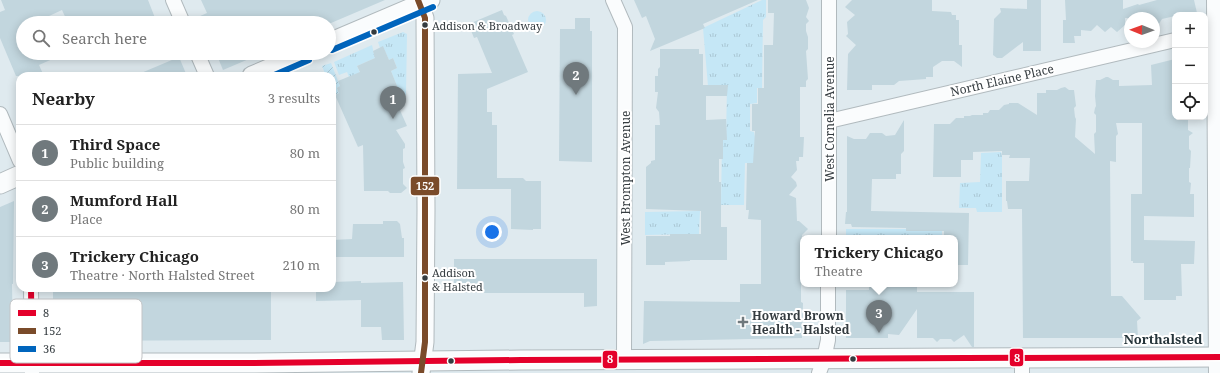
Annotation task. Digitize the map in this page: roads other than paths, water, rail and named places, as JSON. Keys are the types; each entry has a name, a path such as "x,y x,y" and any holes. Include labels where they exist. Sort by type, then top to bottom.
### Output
{"main road":[{"path":"336,40 422,2"},
{"path":"261,72 290,60"},
{"path":"0,184 16,177"},
{"path":"0,363 32,368 251,363 422,367 624,360 821,366 1217,363"}],"street":[{"path":"173,0 180,16"},
{"name":"West Brompton Avenue","path":"613,0 625,27 624,360"},
{"name":"West Cornelia Avenue","path":"829,0 829,235"},
{"path":"1214,0 1209,31 1217,363"},
{"path":"422,2 425,18 425,342 422,367"},
{"name":"North Elaine Place","path":"829,121 1172,41"},
{"path":"200,60 205,72"},
{"path":"0,114 16,152"},
{"path":"821,366 828,340 828,287"}],"place":[{"name":"Addison & Broadway","path":"425,25"},
{"name":"Mumford Hall","path":"576,95"},
{"name":"Third Space","path":"393,119"},
{"name":"Addison & Halsted","path":"425,278"},
{"name":"Howard Brown Health - Halsted","path":"743,322"},
{"name":"Trickery Chicago","path":"879,333"}],"district":[{"name":"Northalsted","path":"1163,339"}]}
